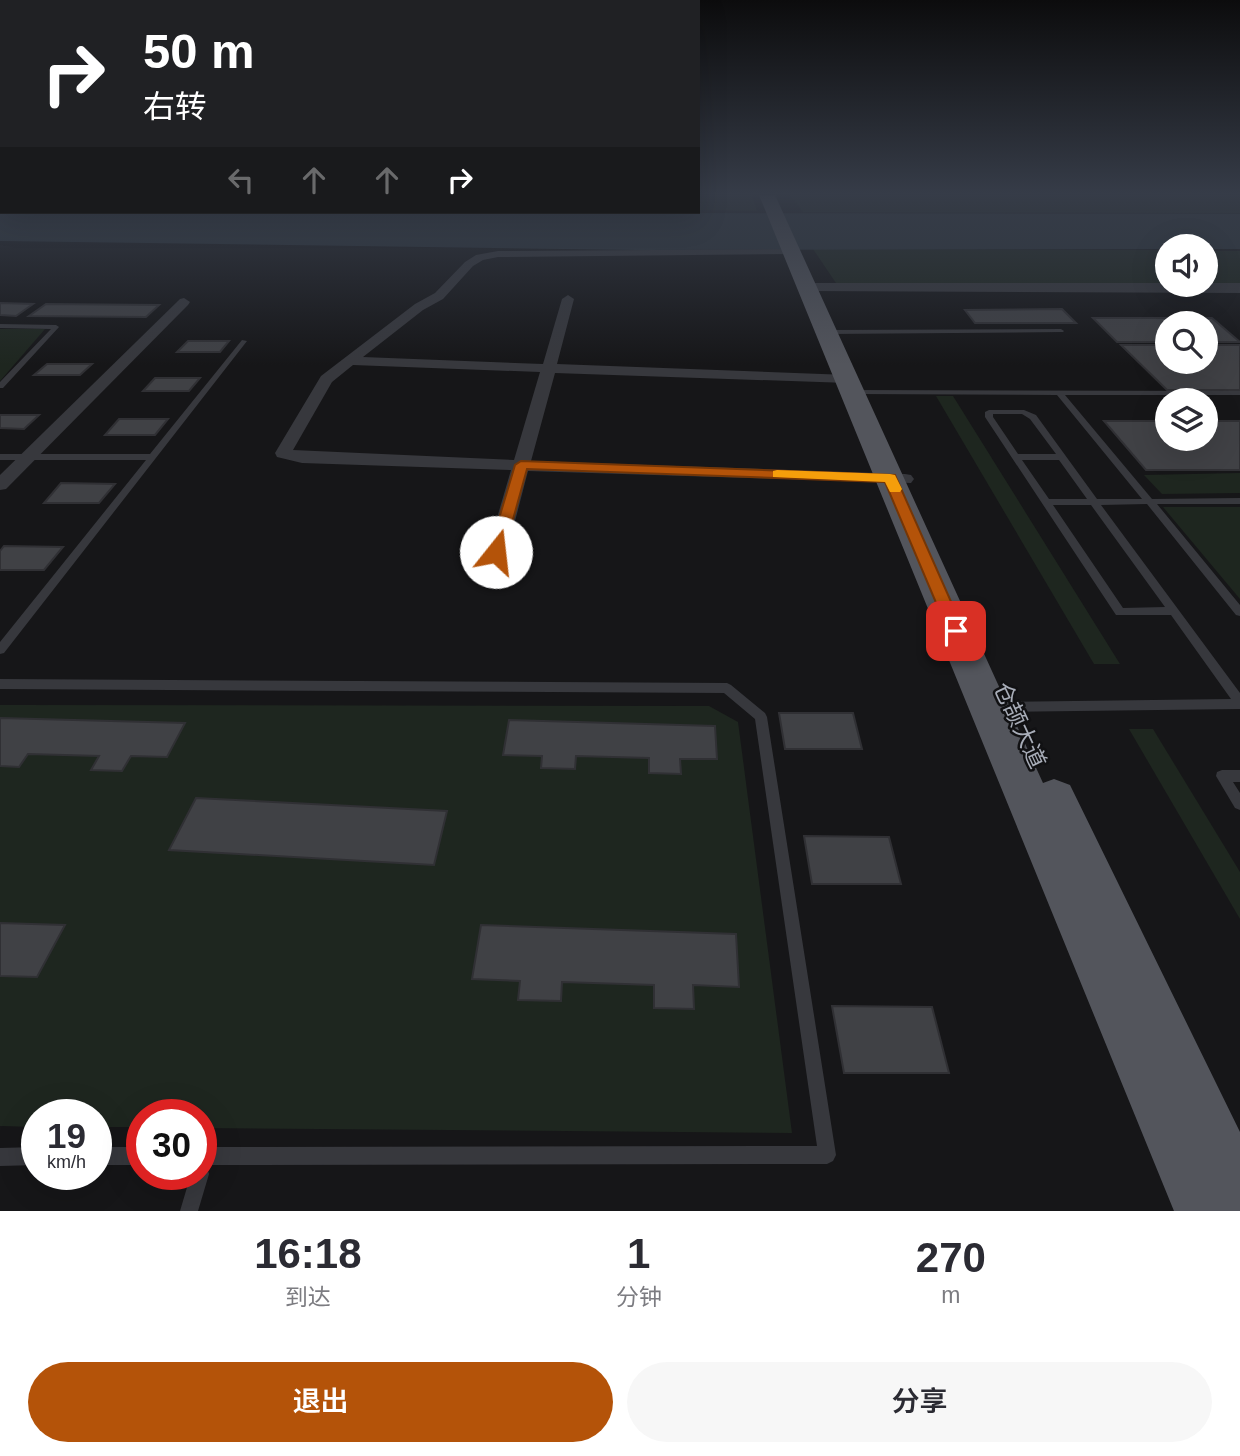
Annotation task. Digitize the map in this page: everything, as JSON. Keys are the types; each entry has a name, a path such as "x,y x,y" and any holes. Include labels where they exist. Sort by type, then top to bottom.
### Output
{"main road":[{"name":"仓颉大道","path":"797,252 1000,707 1206,1211"},
{"name":"仓颉大道","path":"1000,707 1240,1199"}],"street":[{"path":"898,479 302,457 283,453 326,379 419,307 439,296 469,264 480,257 498,254 1240,288"},
{"path":"496,552 568,299"},
{"path":"0,485 184,302"},
{"path":"349,360 549,368 856,388"}],"lane":[{"path":"0,326 55,327 0,386"},
{"path":"832,332 1061,331"},
{"path":"0,650 244,341"},
{"path":"856,388 1060,393 1240,393"},
{"path":"1060,393 1240,612"},
{"path":"1174,611 1121,612 989,417 989,412 1024,412 1033,417 1174,611 1240,703"},
{"path":"0,457 152,457"},
{"path":"1016,457 1062,457"},
{"path":"1046,502 1240,501"},
{"path":"0,684 727,688 761,717 827,1155 217,1165"},
{"path":"1000,707 1240,703"},
{"path":"1240,776 1222,776 1240,804"},
{"path":"0,1157 21,1156"},
{"path":"189,1211 195,1190"}],"shaded area":[{"path":"815,252 1155,252 1155,283 836,283"},
{"path":"1218,252 1240,252 1240,283 1218,283"},
{"path":"0,329 45,329 0,381"},
{"path":"936,396 953,396 1120,664 1094,664"},
{"path":"1240,473 1240,493 1162,494 1144,475"},
{"path":"1163,507 1240,507 1240,599"},
{"path":"0,705 709,706 738,722 792,1133 217,1128 217,1099 126,1099 126,1127 112,1127 112,1099 21,1099 21,1127 0,1126"},
{"path":"1129,729 1153,729 1240,872 1240,919"}],"building":[{"path":"0,303 33,304 16,316 0,315"},
{"path":"46,304 159,305 146,317 29,316"},
{"path":"1062,309 1076,323 975,323 965,310"},
{"path":"1093,318 1155,318 1155,342 1117,342"},
{"path":"1218,323 1240,342 1218,342"},
{"path":"188,341 229,341 220,352 177,352"},
{"path":"1121,345 1155,345 1155,374 1218,374 1218,345 1240,345 1240,390 1165,388"},
{"path":"47,364 92,364 80,375 34,375"},
{"path":"155,378 200,378 189,391 143,391"},
{"path":"0,415 39,415 24,429 0,428"},
{"path":"119,419 168,419 155,435 105,435"},
{"path":"1104,421 1155,421 1155,451 1218,451 1218,421 1240,421 1240,470 1146,470"},
{"path":"61,483 115,484 99,503 44,503"},
{"path":"4,546 63,547 44,570 0,570 0,551"},
{"path":"779,713 853,713 862,749 785,749"},
{"path":"0,718 185,723 167,757 131,756 122,771 91,770 99,756 28,754 19,767 0,766"},
{"path":"509,720 715,726 717,759 680,759 681,774 649,773 649,758 576,756 575,769 541,768 542,756 503,755"},
{"path":"196,798 447,811 434,865 169,850"},
{"path":"804,836 889,837 901,884 812,884"},
{"path":"0,923 65,925 37,977 0,976"},
{"path":"481,925 736,934 739,987 693,985 694,1009 654,1008 654,985 562,982 561,1001 518,1000 520,981 472,979"},
{"path":"832,1006 932,1007 949,1073 844,1073"}],"slow traffic":[{"path":"777,474 890,478 895,489"}],"route":[{"path":"496,552 521,465 890,478 956,631"}]}
